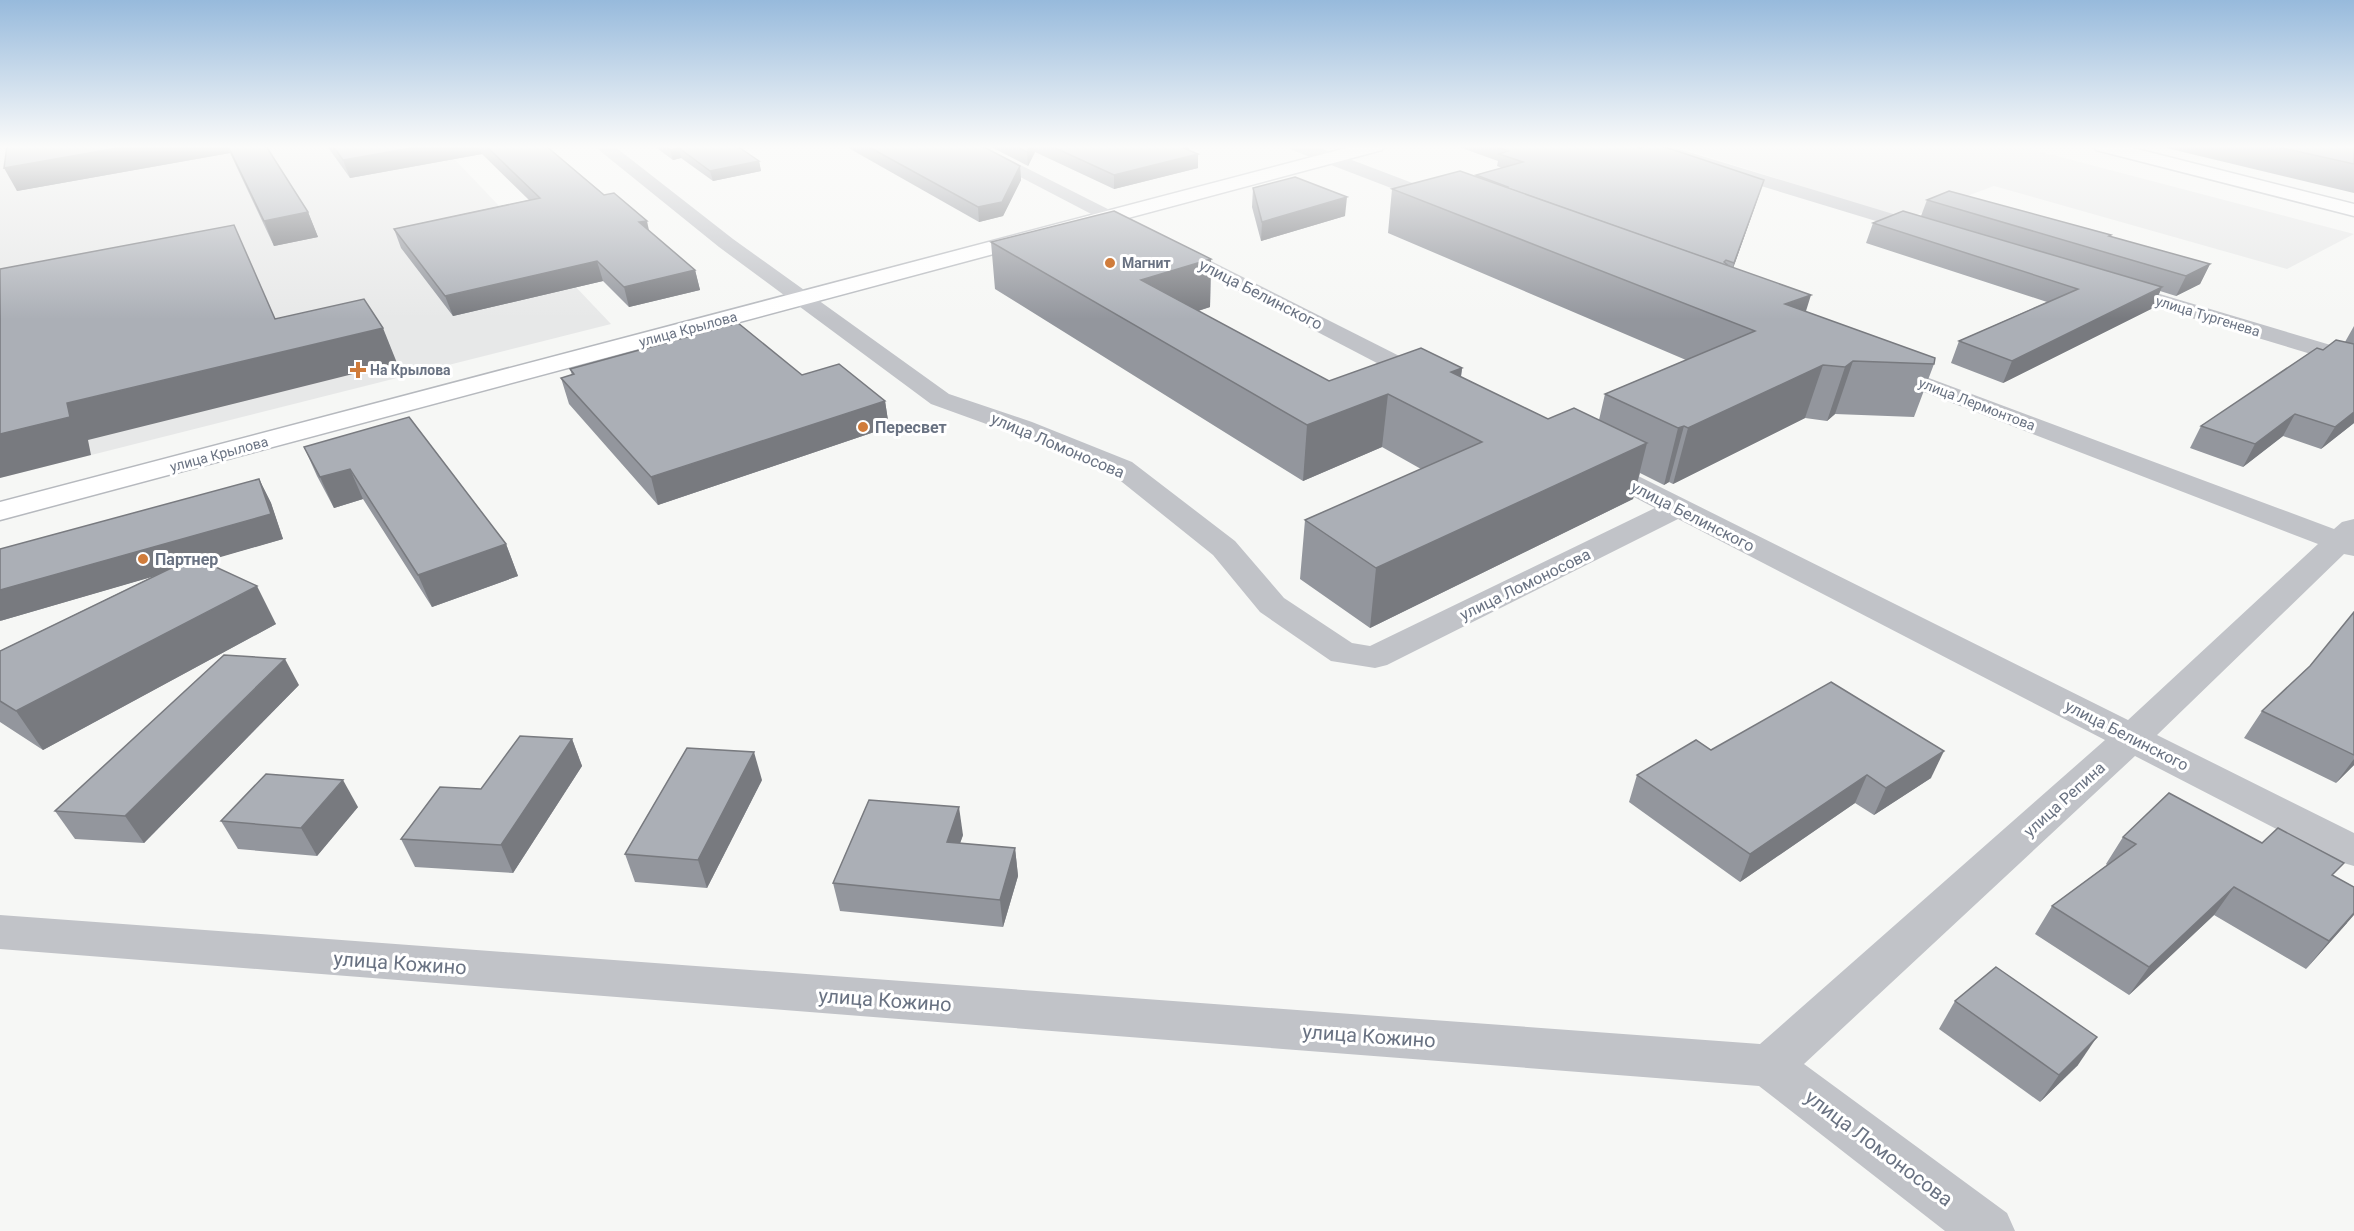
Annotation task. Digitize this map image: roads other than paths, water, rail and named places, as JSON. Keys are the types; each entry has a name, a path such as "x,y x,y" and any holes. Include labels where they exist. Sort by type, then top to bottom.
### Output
{"main road":[{"name":"улица Крылова","path":"0,511 1161,203"},
{"path":"2328,203 2354,210"}],"street":[{"name":"улица Ломоносова","path":"675,203 940,399 1023,428 1122,468 1224,548 1272,605 1342,653 1375,657 1678,508"},
{"name":"улица Белинского","path":"1083,203 1454,394"},
{"path":"1447,203 1469,212"},
{"path":"1837,203 1952,238"},
{"name":"улица Тургенева","path":"2090,280 2354,360"},
{"name":"улица Лермонтова","path":"1860,359 2349,538"},
{"name":"улица Белинского","path":"1572,454 2354,851"},
{"name":"улица Репина","path":"1769,1066 2349,538"},
{"name":"улица Кожино","path":"0,932 1769,1066"},
{"name":"улица Ломоносова","path":"1769,1066 1989,1231"}],"place":[{"name":"Магнит","path":"1110,263"},
{"name":"На Крылова","path":"358,370"},
{"name":"Пересвет","path":"863,427"},
{"name":"Партнер","path":"143,559"}]}
